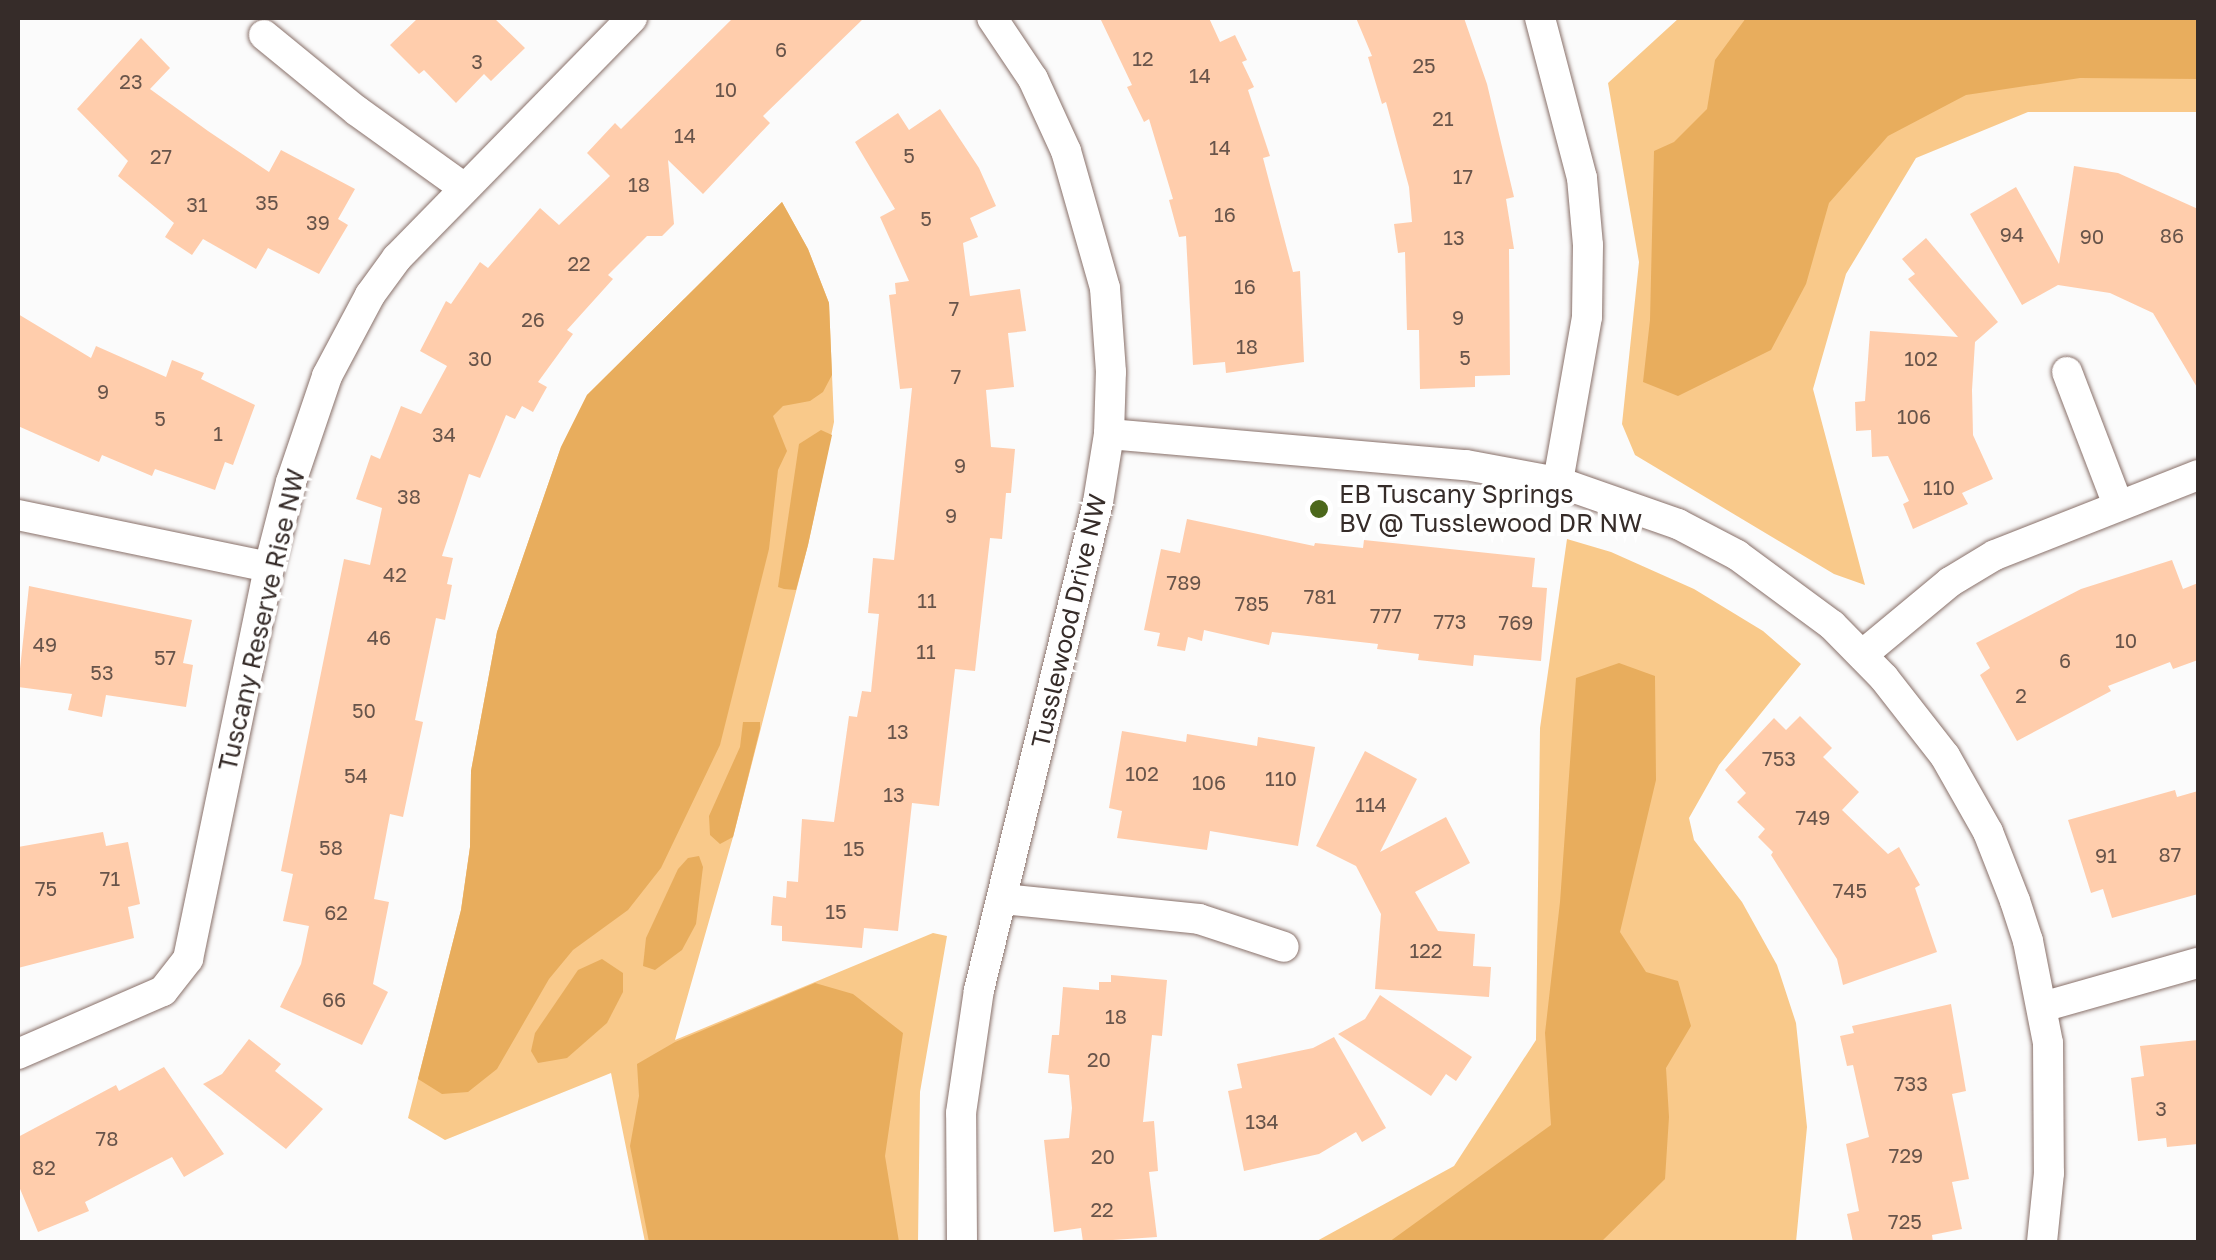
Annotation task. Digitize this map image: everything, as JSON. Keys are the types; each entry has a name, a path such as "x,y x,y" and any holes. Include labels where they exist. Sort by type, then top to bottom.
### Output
{"street":[{"name":"Tuscany Reserve Rise NW","path":"18,1054 163,991 188,959 269,567 308,425 346,335 397,258 632,18"},
{"name":"Tusslewood Drive NW","path":"962,1242 961,1114 979,990 1072,616 1110,434 1105,288 1094,242 1066,151 1033,79 992,18"},
{"path":"1540,18 1582,178 1588,245 1587,316 1558,482"},
{"path":"264,35 357,111 464,188"},
{"path":"2067,372 2118,505"},
{"path":"1110,434 1466,465 1558,482 1678,524 1736,555 1804,602 1862,654 1945,756 1988,832 2028,941 2042,1007 2051,1100 2042,1242"},
{"path":"1862,654 1950,582 1996,555 2198,475"},
{"path":"18,515 269,567"},
{"path":"1003,899 1199,919 1284,948"},
{"path":"2042,1007 2198,963"}],"shaded area":[{"path":"1679,18 2198,18 2198,112 2028,112 1916,158 1846,274 1813,389 1865,585 1834,574 1635,455 1622,424 1639,262 1608,83"},
{"path":"1746,18 2198,18 2198,79 2080,78 1966,95 1888,136 1829,203 1806,284 1771,350 1678,396 1643,382 1650,320 1654,151 1674,142 1707,109 1715,60"},
{"path":"782,202 808,249 829,303 834,422 808,545 733,837 675,1040 933,933 947,936 920,1092 918,1242 645,1242 611,1073 445,1140 408,1118 461,910 470,847 471,771 497,632 561,447 587,395"},
{"path":"782,202 808,249 829,303 832,375 823,392 810,401 783,406 773,416 787,451 778,470 769,549 720,745 661,868 628,910 573,950 549,979 497,1069 468,1092 442,1094 418,1079 461,910 470,847 471,771 497,632 561,447 587,395"},
{"path":"821,430 832,435 808,545 796,590 784,589 778,587 799,444"},
{"path":"1567,539 1611,552 1694,589 1763,631 1801,664 1719,765 1689,818 1694,840 1742,902 1777,965 1796,1023 1807,1127 1796,1242 1315,1242 1454,1166 1536,1040 1540,728"},
{"path":"1619,663 1655,676 1656,780 1620,932 1646,972 1678,981 1691,1026 1666,1068 1669,1117 1665,1179 1601,1242 1389,1242 1551,1125 1545,1033 1560,902 1576,678"},
{"path":"743,722 760,722 760,729 733,837 720,844 710,835 709,816 740,747"},
{"path":"699,856 703,867 696,924 682,950 655,970 643,966 646,938 678,869 688,858"},
{"path":"602,959 623,973 623,992 607,1023 567,1058 538,1063 531,1051 535,1033 578,970"},
{"path":"815,983 853,994 903,1033 885,1156 899,1242 649,1242 630,1146 639,1096 637,1064 675,1042"}],"building":[{"path":"418,18 494,18 525,48 491,81 484,74 456,103 424,70 419,74 390,45"},
{"path":"733,18 864,18 763,116 770,123 703,194 668,160 674,224 662,236 647,236 608,275 613,279 567,330 573,334 538,382 547,387 533,412 522,406 515,419 506,415 480,478 469,474 442,556 453,558 447,584 452,585 445,620 436,618 415,720 423,722 403,817 390,814 374,899 389,902 373,984 388,992 362,1045 280,1007 301,964 309,926 283,921 293,874 281,871 344,559 370,565 382,508 356,499 371,455 380,459 401,406 421,414 447,366 420,351 446,301 451,304 480,262 488,268 540,208 559,225 610,176 587,153 615,123 621,129"},
{"path":"1100,18 1209,18 1220,42 1235,35 1254,87 1248,90 1270,156 1263,158 1293,272 1300,271 1304,362 1226,373 1225,362 1193,365 1186,236 1179,237 1169,200 1173,199 1149,119 1144,122 1127,87 1132,85"},
{"path":"1356,18 1464,18 1487,84 1514,197 1506,199 1514,249 1509,249 1510,375 1475,376 1475,387 1420,389 1419,330 1407,330 1405,252 1398,253 1394,224 1412,222 1409,187 1386,102 1382,104 1368,57 1372,56"},
{"path":"141,38 170,68 150,89 208,131 269,172 281,150 355,189 338,219 348,225 319,274 268,248 256,269 203,239 192,255 165,237 174,223 118,176 128,161 77,109"},
{"path":"940,109 979,168 996,206 970,218 978,237 963,243 970,296 1020,289 1026,331 1008,333 1014,387 986,390 991,447 1015,449 1011,493 1006,493 1002,539 990,538 975,671 955,669 939,806 912,803 898,931 864,928 862,948 782,941 782,926 771,925 773,896 786,898 787,881 798,882 802,819 834,822 849,716 857,717 862,691 871,692 879,614 868,613 873,558 894,560 912,388 900,389 889,295 896,294 895,283 909,281 880,217 895,209 855,142 898,113 909,130"},
{"path":"2074,166 2118,173 2198,209 2198,389 2153,313 2110,293 2058,285 2022,305 1970,214 2016,187 2059,264"},
{"path":"1926,238 1998,322 1975,342 1972,390 1973,435 1993,479 1962,493 1968,504 1913,529 1903,504 1909,501 1888,456 1872,457 1871,430 1856,431 1855,402 1865,401 1870,331 1958,337 1908,279 1915,274 1902,259"},
{"path":"18,314 91,358 96,346 166,377 172,360 204,373 201,379 255,405 233,465 225,462 215,490 155,469 152,476 102,455 99,462 18,426"},
{"path":"1187,519 1314,546 1315,543 1363,548 1364,540 1535,558 1532,587 1547,588 1541,661 1474,655 1473,666 1418,660 1419,654 1377,649 1378,644 1272,632 1269,645 1204,630 1202,641 1188,637 1185,651 1157,646 1160,633 1144,630 1161,549 1180,553"},
{"path":"2172,560 2183,589 2198,583 2198,660 2173,669 2170,662 2108,686 2111,691 2017,741 1980,675 1990,668 1976,643 2081,589"},
{"path":"29,586 192,620 183,663 193,665 186,707 106,695 102,717 68,710 72,694 18,687"},
{"path":"1800,716 1832,748 1823,757 1859,792 1842,810 1888,854 1899,847 1920,885 1915,888 1937,952 1843,985 1837,959 1771,855 1773,852 1758,837 1765,829 1737,802 1746,793 1725,770 1774,718 1786,730"},
{"path":"1122,731 1186,742 1187,734 1257,746 1258,737 1315,747 1298,846 1210,831 1207,850 1117,838 1122,811 1109,808"},
{"path":"1365,751 1417,779 1380,852 1446,817 1470,863 1415,892 1438,931 1475,934 1473,966 1491,967 1489,997 1375,989 1381,914 1356,866 1316,846"},
{"path":"2175,790 2177,797 2198,791 2198,894 2112,918 2103,889 2091,893 2068,820"},
{"path":"103,832 106,846 128,842 140,904 128,907 134,938 18,968 18,847"},
{"path":"1111,975 1167,980 1162,1036 1152,1035 1143,1122 1154,1121 1158,1171 1149,1172 1157,1237 1083,1242 1081,1228 1054,1232 1044,1140 1069,1138 1072,1108 1069,1075 1048,1073 1052,1035 1059,1035 1063,987 1099,990 1099,982 1111,982"},
{"path":"1380,995 1472,1057 1456,1081 1446,1074 1431,1096 1338,1034 1365,1019"},
{"path":"1951,1004 1966,1091 1952,1094 1969,1179 1952,1182 1962,1229 1932,1235 1933,1242 1853,1242 1847,1214 1859,1211 1846,1144 1869,1137 1853,1065 1847,1066 1840,1036 1854,1033 1852,1026"},
{"path":"1334,1037 1386,1128 1362,1142 1356,1132 1319,1154 1244,1171 1228,1091 1242,1088 1237,1064 1313,1048"},
{"path":"249,1039 281,1064 275,1071 323,1109 286,1149 203,1084 222,1074"},
{"path":"2198,1040 2198,1144 2167,1147 2166,1138 2138,1141 2131,1078 2144,1076 2140,1046"},
{"path":"164,1067 224,1154 184,1177 172,1157 85,1202 89,1211 38,1232 18,1184 18,1137 116,1085 119,1091"}],"place":[{"name":"EB Tuscany Springs BV @ Tusslewood DR NW","path":"1319,509"}]}
